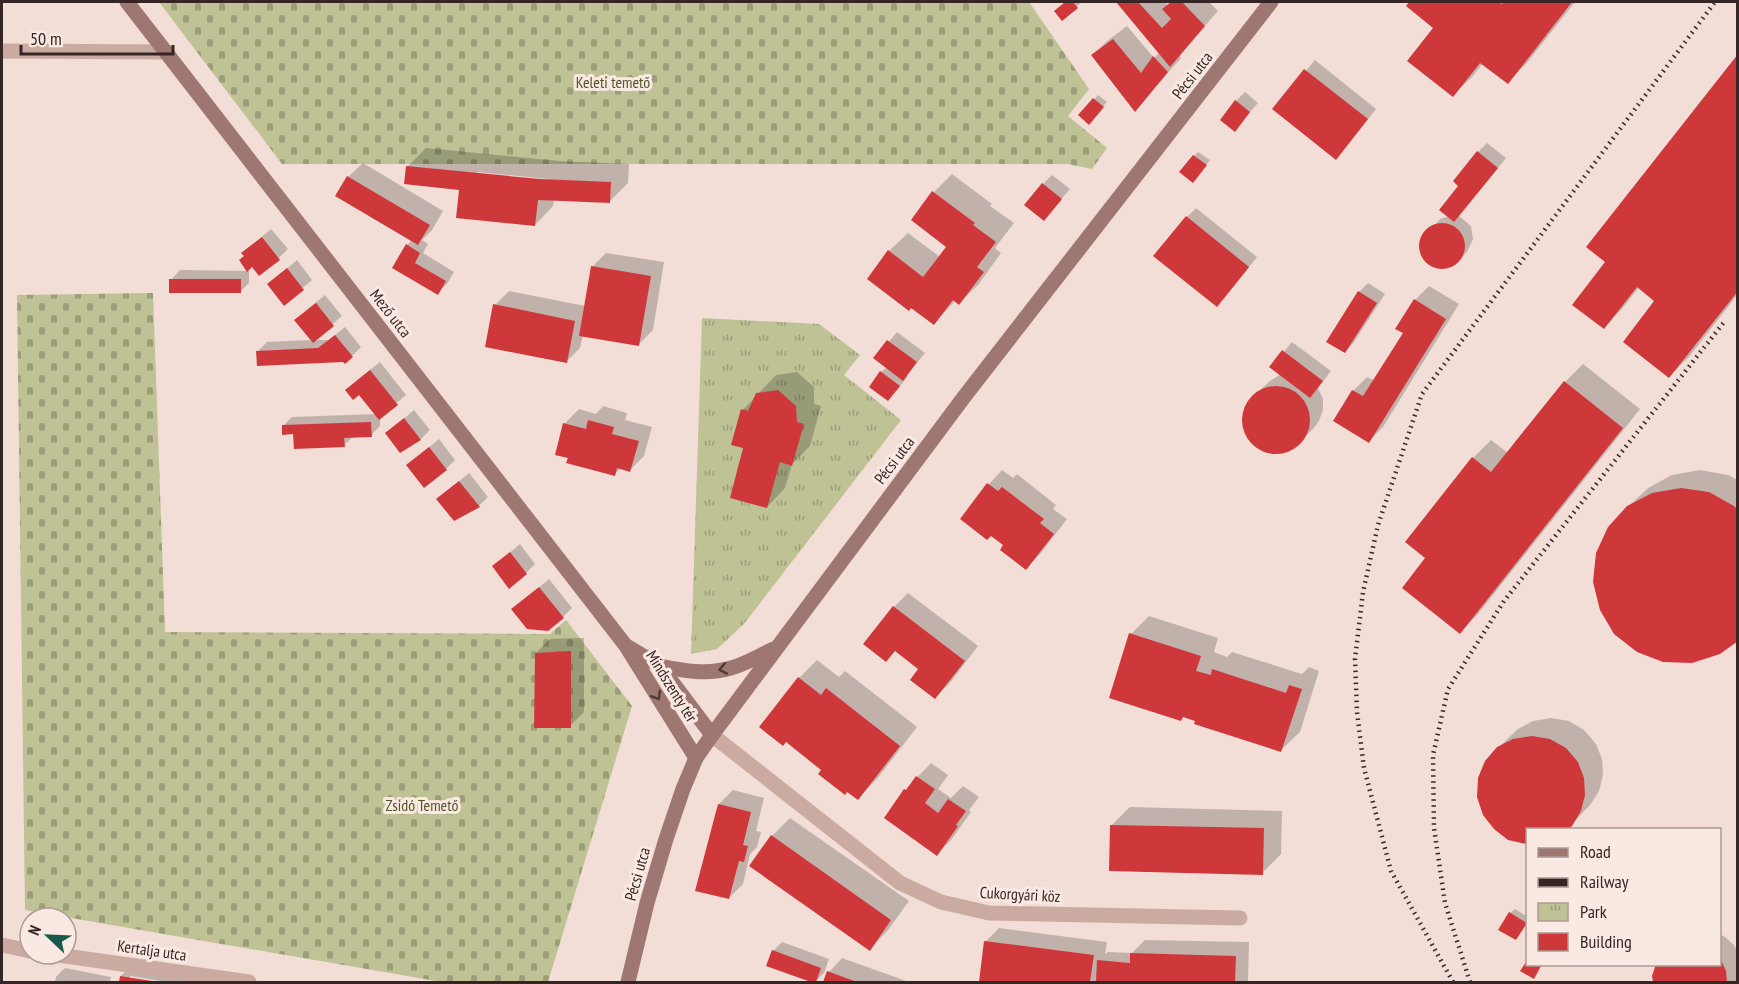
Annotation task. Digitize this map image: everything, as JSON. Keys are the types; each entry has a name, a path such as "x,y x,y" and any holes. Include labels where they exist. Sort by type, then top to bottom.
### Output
{"street":[{"name":"Mező utca","path":"127,2 626,646"},
{"name":"Pécsi utca","path":"628,982 647,903 666,839 696,758 964,397 1272,2"},
{"path":"2,51 167,52"},
{"name":"Mindszenty tér","path":"626,646 660,666 712,735"},
{"name":"Mindszenty tér","path":"626,646 696,758"},
{"path":"660,666 681,671 707,672 732,668 777,647"},
{"name":"Cukorgyári köz","path":"712,735 900,883 941,902 989,913 1240,918"},
{"path":"2,945 18,948"},
{"name":"Kertalja utca","path":"78,958 249,982"}],"green space":[{"name":"Keleti temető","path":"159,2 1029,2 1089,89 1068,116 1107,148 1092,169 1068,164 282,164"},
{"name":"Zsidó Temető","path":"153,293 165,632 550,634 566,620 632,706 548,982 442,982 78,919 78,906 25,906 17,295"},
{"path":"702,318 819,324 860,355 844,375 901,420 744,624 717,649 691,654"}],"building":[{"path":"1065,2 1073,2 1078,8 1062,21 1054,11"},
{"path":"1116,2 1138,2 1162,28 1171,19 1162,9 1171,2 1182,2 1205,26 1170,67"},
{"path":"1409,2 1498,2 1502,4 1504,2 1572,2 1508,84 1480,63 1453,97 1407,61 1433,28 1406,6"},
{"path":"1113,39 1141,73 1153,56 1168,72 1135,112 1091,55"},
{"path":"1738,54 1738,291 1669,378 1623,342 1654,301 1637,287 1604,329 1572,305 1605,262 1586,247"},
{"path":"1304,69 1368,119 1336,160 1272,109"},
{"path":"1093,98 1104,107 1089,125 1078,115"},
{"path":"1235,100 1250,112 1235,132 1220,120"},
{"path":"1477,151 1498,168 1454,222 1439,210 1458,186 1453,181"},
{"path":"1193,155 1207,165 1193,183 1179,172"},
{"path":"406,166 540,179 611,182 610,203 538,200 535,226 456,218 459,190 404,184"},
{"path":"347,176 430,225 418,245 335,196"},
{"path":"1042,183 1062,199 1044,221 1024,205"},
{"path":"932,191 996,242 977,267 984,272 959,305 953,300 934,325 911,308 909,311 867,279 888,250 923,277 946,247 911,220"},
{"path":"1186,216 1249,267 1217,307 1153,256"},
{"path":"1442,223 1458,230 1465,246 1458,262 1442,269 1426,262 1419,246 1426,230"},
{"path":"262,237 280,260 259,276 252,267 247,272 239,260 244,256 241,253"},
{"path":"406,244 420,253 415,263 446,281 438,295 392,268"},
{"path":"591,266 651,276 639,346 579,336"},
{"path":"287,268 304,290 284,306 267,284"},
{"path":"169,279 241,279 241,293 169,293"},
{"path":"1358,291 1377,303 1345,353 1326,342"},
{"path":"1414,299 1446,319 1369,443 1333,421 1352,390 1363,396 1403,333 1395,329"},
{"path":"316,303 334,326 313,343 294,320"},
{"path":"493,304 575,321 567,363 485,347"},
{"path":"335,335 353,357 345,364 343,362 257,366 256,351 318,348"},
{"path":"887,340 917,362 903,381 873,358"},
{"path":"1282,350 1323,381 1310,398 1269,367"},
{"path":"370,370 398,405 379,420 359,395 353,400 345,390"},
{"path":"880,371 900,386 888,401 869,387"},
{"path":"1564,381 1623,428 1460,634 1402,588 1425,558 1405,542 1472,457 1491,472"},
{"path":"1276,386 1289,389 1300,396 1307,407 1310,420 1307,433 1300,444 1289,451 1276,454 1263,451 1252,444 1245,433 1242,420 1245,407 1252,396 1263,389"},
{"path":"778,390 796,406 797,422 804,424 792,466 780,462 767,508 730,498 743,448 731,445 741,409 748,411 756,393"},
{"path":"404,418 421,440 400,453 385,433"},
{"path":"588,420 614,427 612,434 639,441 630,472 617,468 615,476 566,463 568,458 555,455 563,423 586,429"},
{"path":"371,422 372,437 344,438 345,447 294,449 293,434 282,435 282,425"},
{"path":"429,447 447,470 424,488 406,465"},
{"path":"459,481 480,507 454,521 436,499"},
{"path":"987,483 998,491 1002,487 1044,519 1040,523 1054,534 1026,570 1000,550 1003,545 991,536 987,540 960,519"},
{"path":"1681,488 1709,492 1738,510 1738,641 1720,654 1692,663 1663,662 1637,652 1614,634 1600,610 1593,582 1596,553 1608,527 1627,506 1652,493"},
{"path":"510,552 527,574 509,589 492,566"},
{"path":"539,587 564,618 548,631 527,629 511,609"},
{"path":"893,606 965,661 935,699 910,680 918,669 895,651 886,662 863,644"},
{"path":"1129,633 1201,656 1196,671 1211,675 1212,669 1286,693 1289,685 1302,689 1281,752 1194,724 1195,721 1183,717 1181,721 1109,698"},
{"path":"571,651 571,728 534,728 535,653"},
{"path":"798,677 821,695 826,688 900,746 858,800 847,792 845,795 818,774 821,770 786,742 783,746 759,727"},
{"path":"1532,736 1550,739 1566,748 1578,762 1584,778 1585,795 1581,811 1572,826 1570,828 1526,828 1526,844 1508,840 1494,829 1483,815 1477,797 1478,778 1485,761 1497,747 1513,739"},
{"path":"916,776 935,789 925,803 938,813 948,799 966,811 937,856 884,818"},
{"path":"718,804 751,812 743,845 748,846 744,862 739,861 729,899 695,891"},
{"path":"1110,825 1264,828 1263,875 1109,871"},
{"path":"771,835 891,920 870,951 749,866"},
{"path":"1509,912 1526,922 1516,940 1498,930"},
{"path":"984,941 1094,955 1090,982 979,982"},
{"path":"772,950 821,968 816,982 766,966"},
{"path":"1130,953 1236,956 1235,982 1096,982 1097,960 1130,963"},
{"path":"1721,960 1726,971 1727,982 1653,982 1652,976 1655,966 1721,966"},
{"path":"1526,962 1526,966 1541,966 1534,979 1520,971"},
{"path":"827,971 857,982 823,982"},
{"path":"120,976 152,981 152,982 119,982"}],"railway":[{"path":"1453,982 1391,871 1364,768 1357,712 1355,659 1363,592 1378,525 1422,394 1715,2"},
{"path":"1470,982 1445,903 1434,828 1433,755 1448,689 1504,601 1725,321"}]}
